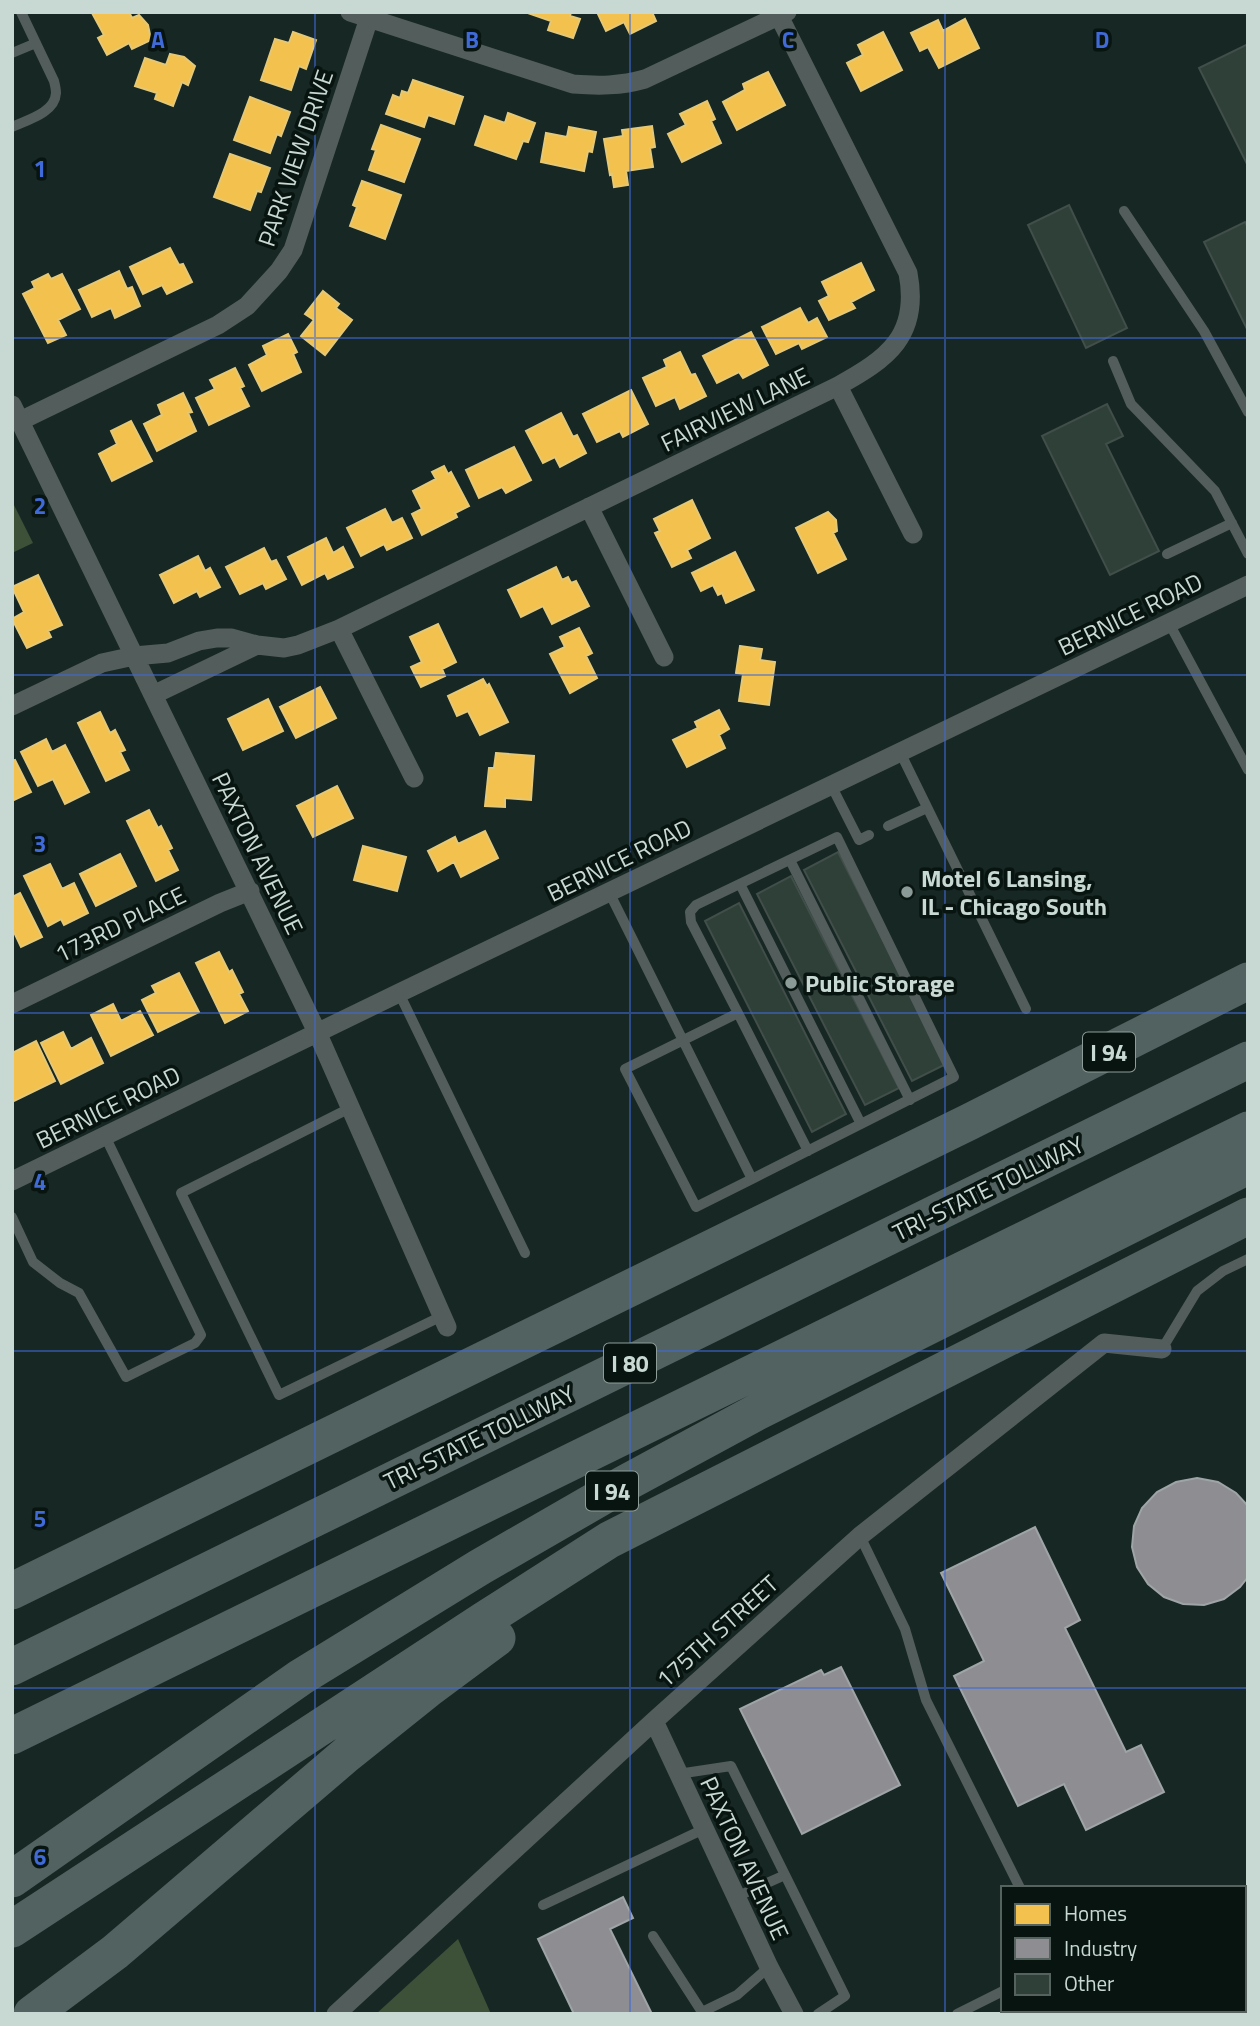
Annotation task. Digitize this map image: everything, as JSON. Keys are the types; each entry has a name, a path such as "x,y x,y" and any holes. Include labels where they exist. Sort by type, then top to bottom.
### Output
{"highway":[{"name":"I 94","path":"12,1591 969,1122 1248,981"},
{"path":"969,1122 1248,1001"},
{"name":"TRI-STATE TOLLWAY","path":"12,1667 1248,1060"},
{"name":"I 80","path":"12,1736 1248,1130"},
{"name":"I 94","path":"12,1879 301,1677 588,1504 757,1412 1248,1166"},
{"path":"12,1929 609,1540 1248,1216"},
{"path":"32,2014 115,1952 347,1754 427,1690 502,1635 624,1554 816,1434"},
{"path":"12,1606 128,1535"}],"street":[{"path":"363,14 573,84 601,87 645,79 783,14"},
{"name":"PARK VIEW DRIVE","path":"16,413 218,325 247,306 271,280 293,250 363,14"},
{"name":"FAIRVIEW LANE","path":"12,706 102,663 134,656 168,653 198,641 217,638 232,638 257,645 284,648 339,629 838,386 871,368 888,354 901,335 909,316 911,292 908,273 783,14"},
{"path":"838,386 913,534"},
{"name":"PAXTON AVENUE","path":"16,413 317,1032 444,1321"},
{"path":"589,507 664,657"},
{"name":"BERNICE ROAD","path":"12,1181 1248,585"},
{"path":"339,629 414,778"},
{"name":"FAIRVIEW LANE","path":"153,695 257,645"},
{"name":"173RD PLACE","path":"12,1004 250,891"},
{"name":"175TH STREET","path":"336,2014 654,1721 860,1536 1104,1343 1162,1349"},
{"name":"PAXTON AVENUE","path":"654,1721 769,1967 794,2014"}],"lane":[{"path":"12,127 45,111 56,93 54,81 21,12"},
{"path":"12,53 36,43"},
{"path":"1124,211 1204,331 1248,412"},
{"path":"1113,361 1131,404 1215,491 1248,554"},
{"path":"1167,554 1232,523"},
{"path":"1169,623 1248,770"},
{"path":"900,752 1026,1009"},
{"path":"831,785 859,840 869,835"},
{"path":"888,826 927,808"},
{"path":"738,1013 625,1069 696,1207 808,1151 861,1124 910,1100 954,1077 837,837 696,905 690,912 691,922 738,1013 808,1151"},
{"path":"790,860 910,1100"},
{"path":"740,884 861,1124"},
{"path":"609,892 752,1179"},
{"path":"399,993 525,1254"},
{"path":"350,1108 181,1193 279,1395 444,1321"},
{"path":"12,1217 33,1262 60,1283 79,1293 126,1377 195,1343 201,1335 105,1136"},
{"path":"1162,1349 1197,1291 1223,1271 1248,1259"},
{"path":"860,1536 905,1629 926,1700 1019,1886"},
{"path":"678,1774 731,1766 845,1996 818,2014"},
{"path":"543,1905 704,1829"},
{"path":"736,1896 785,1875"},
{"path":"653,1936 702,2013 737,1995 769,1967"},
{"path":"957,2014 1001,1992"}],"green space":[{"path":"12,501 33,543 12,553"},
{"path":"458,1939 491,2014 376,2014"}],"building: Homes":[{"path":"129,12 132,18 139,15 148,25 151,40 132,49 129,43 107,55 98,38 104,35 92,13"},
{"path":"525,12 571,12 570,16 580,19 573,38 548,30 551,21"},
{"path":"597,12 652,12 656,21 630,34 624,22 606,31"},
{"path":"965,19 979,48 939,68 928,47 920,51 911,33 938,20 943,31"},
{"path":"293,32 316,40 306,69 299,66 291,90 261,80 275,39 289,43"},
{"path":"883,32 902,70 861,91 847,63 863,55 858,45"},
{"path":"170,54 184,57 195,66 188,85 182,82 173,106 155,99 157,93 135,86 145,58 166,65"},
{"path":"768,72 785,105 737,130 723,102 745,90 743,84"},
{"path":"413,80 463,97 454,124 428,115 424,127 386,114 393,95 400,98 402,91 408,93"},
{"path":"250,97 290,112 281,136 277,134 270,153 234,140"},
{"path":"707,101 715,119 711,121 721,143 682,162 668,134 686,125 680,114"},
{"path":"508,113 535,123 528,142 523,141 516,159 475,145 485,116 505,123"},
{"path":"381,125 420,139 404,182 369,170 376,150 372,149"},
{"path":"652,126 655,147 650,148 653,167 626,171 628,185 614,187 604,139 623,136 622,130"},
{"path":"569,127 596,132 584,171 541,162 546,133 567,137"},
{"path":"230,154 270,168 261,192 257,191 250,210 214,197"},
{"path":"362,181 401,195 385,239 350,226 357,207 353,205"},
{"path":"170,248 179,265 183,264 192,282 167,294 162,285 143,294 130,267"},
{"path":"861,263 874,290 851,302 855,308 829,320 819,301 829,296 822,282"},
{"path":"119,271 127,289 132,287 140,306 115,318 111,308 92,317 79,290"},
{"path":"48,274 51,279 62,274 80,309 58,320 66,335 48,343 23,294 35,288 32,282"},
{"path":"323,291 339,304 336,308 352,320 325,355 301,336 314,320 305,314"},
{"path":"800,308 808,323 817,318 827,337 802,349 799,343 776,354 762,327"},
{"path":"751,332 768,365 743,378 739,372 717,383 703,356"},
{"path":"288,334 297,352 293,354 301,372 262,391 249,365 267,355 263,346"},
{"path":"680,352 691,375 695,374 706,396 680,409 675,397 656,406 643,378 667,367 664,360"},
{"path":"235,368 244,386 240,388 249,406 209,425 196,398 215,389 210,380"},
{"path":"631,390 648,424 623,437 620,431 597,442 583,414"},
{"path":"183,393 192,412 188,413 196,431 157,451 144,424 162,415 158,405"},
{"path":"561,413 573,437 577,435 586,453 560,467 555,457 543,463 526,431"},
{"path":"131,421 152,461 112,481 99,454 117,444 111,431"},
{"path":"514,447 531,480 506,493 502,487 479,498 466,470"},
{"path":"444,466 448,474 451,472 469,506 455,513 457,517 422,535 412,514 422,509 413,491 436,479 432,472"},
{"path":"692,500 710,538 687,550 691,558 672,567 655,533 660,531 654,519"},
{"path":"385,509 392,523 402,518 412,538 387,550 384,544 361,556 347,528"},
{"path":"828,512 836,520 837,531 833,533 846,559 818,573 796,528"},
{"path":"326,538 333,553 343,547 353,567 328,579 325,573 302,585 288,557"},
{"path":"264,548 271,562 276,560 286,579 266,589 263,583 240,594 226,567"},
{"path":"735,552 754,590 726,603 722,593 718,595 713,585 701,591 692,573"},
{"path":"198,556 205,571 210,568 220,587 200,597 197,591 174,603 160,575"},
{"path":"556,567 562,580 568,577 571,583 576,581 589,606 552,624 543,606 521,617 508,590"},
{"path":"38,575 62,625 48,631 51,637 27,648 12,619 24,612 12,587"},
{"path":"438,624 456,662 442,669 445,676 421,687 411,667 422,662 410,637"},
{"path":"579,628 592,653 586,656 597,678 570,693 550,654 565,647 560,637"},
{"path":"740,646 762,649 760,660 775,662 769,705 739,701 743,674 736,673"},
{"path":"483,679 487,686 489,684 508,722 480,735 468,711 457,716 448,696"},
{"path":"320,687 336,718 296,738 280,707"},
{"path":"268,699 283,731 243,750 228,719"},
{"path":"719,710 729,729 719,735 725,748 687,767 673,740 698,728 695,722"},
{"path":"100,712 110,733 115,730 125,750 120,752 129,770 106,781 78,723"},
{"path":"46,739 52,752 65,745 89,792 65,804 53,779 38,786 21,752"},
{"path":"496,753 534,756 531,800 505,798 505,807 485,806 489,768 494,768"},
{"path":"15,760 31,792 12,801 12,761"},
{"path":"337,786 353,818 313,837 297,806"},
{"path":"149,810 172,848 168,850 178,870 156,881 127,821"},
{"path":"485,831 498,858 461,877 454,862 438,871 428,851 455,837 458,844"},
{"path":"363,846 406,857 397,891 354,880"},
{"path":"120,854 136,886 96,906 80,874"},
{"path":"50,864 62,889 74,883 88,913 64,925 61,919 48,926 24,876"},
{"path":"20,893 42,937 21,947 12,928 12,897"},
{"path":"219,952 243,992 239,994 248,1011 225,1023 196,963"},
{"path":"179,973 199,1012 158,1032 142,1000 156,993 152,986"},
{"path":"113,1004 121,1021 140,1011 153,1035 111,1056 91,1015"},
{"path":"63,1032 71,1049 91,1038 103,1063 61,1084 41,1043"},
{"path":"36,1041 55,1081 14,1101 12,1053"}],"building: Industry":[{"path":"1197,1478 1218,1482 1236,1493 1248,1506 1248,1577 1224,1599 1204,1605 1183,1604 1164,1597 1148,1584 1137,1567 1132,1547 1134,1526 1142,1508 1157,1492 1176,1482"},
{"path":"1035,1527 1080,1620 1065,1628 1126,1752 1141,1745 1164,1792 1086,1830 1064,1784 1018,1806 954,1676 984,1661 941,1573"},
{"path":"841,1667 900,1785 802,1834 740,1709 821,1670 824,1675"},
{"path":"623,1897 633,1918 610,1929 652,2014 574,2014 538,1939"}],"building: Other":[{"path":"1248,44 1248,166 1199,68"},
{"path":"1069,205 1127,328 1086,348 1028,225"},
{"path":"1245,222 1248,228 1248,331 1204,242"},
{"path":"1107,404 1123,436 1106,444 1159,551 1110,575 1042,436"},
{"path":"838,852 946,1064 912,1081 804,870"},
{"path":"791,876 899,1088 865,1105 757,894"},
{"path":"739,903 846,1114 812,1132 705,921"}],"place":[{"name":"Motel 6 Lansing, IL - Chicago South","path":"907,892"},
{"name":"Public Storage","path":"791,983"}]}
